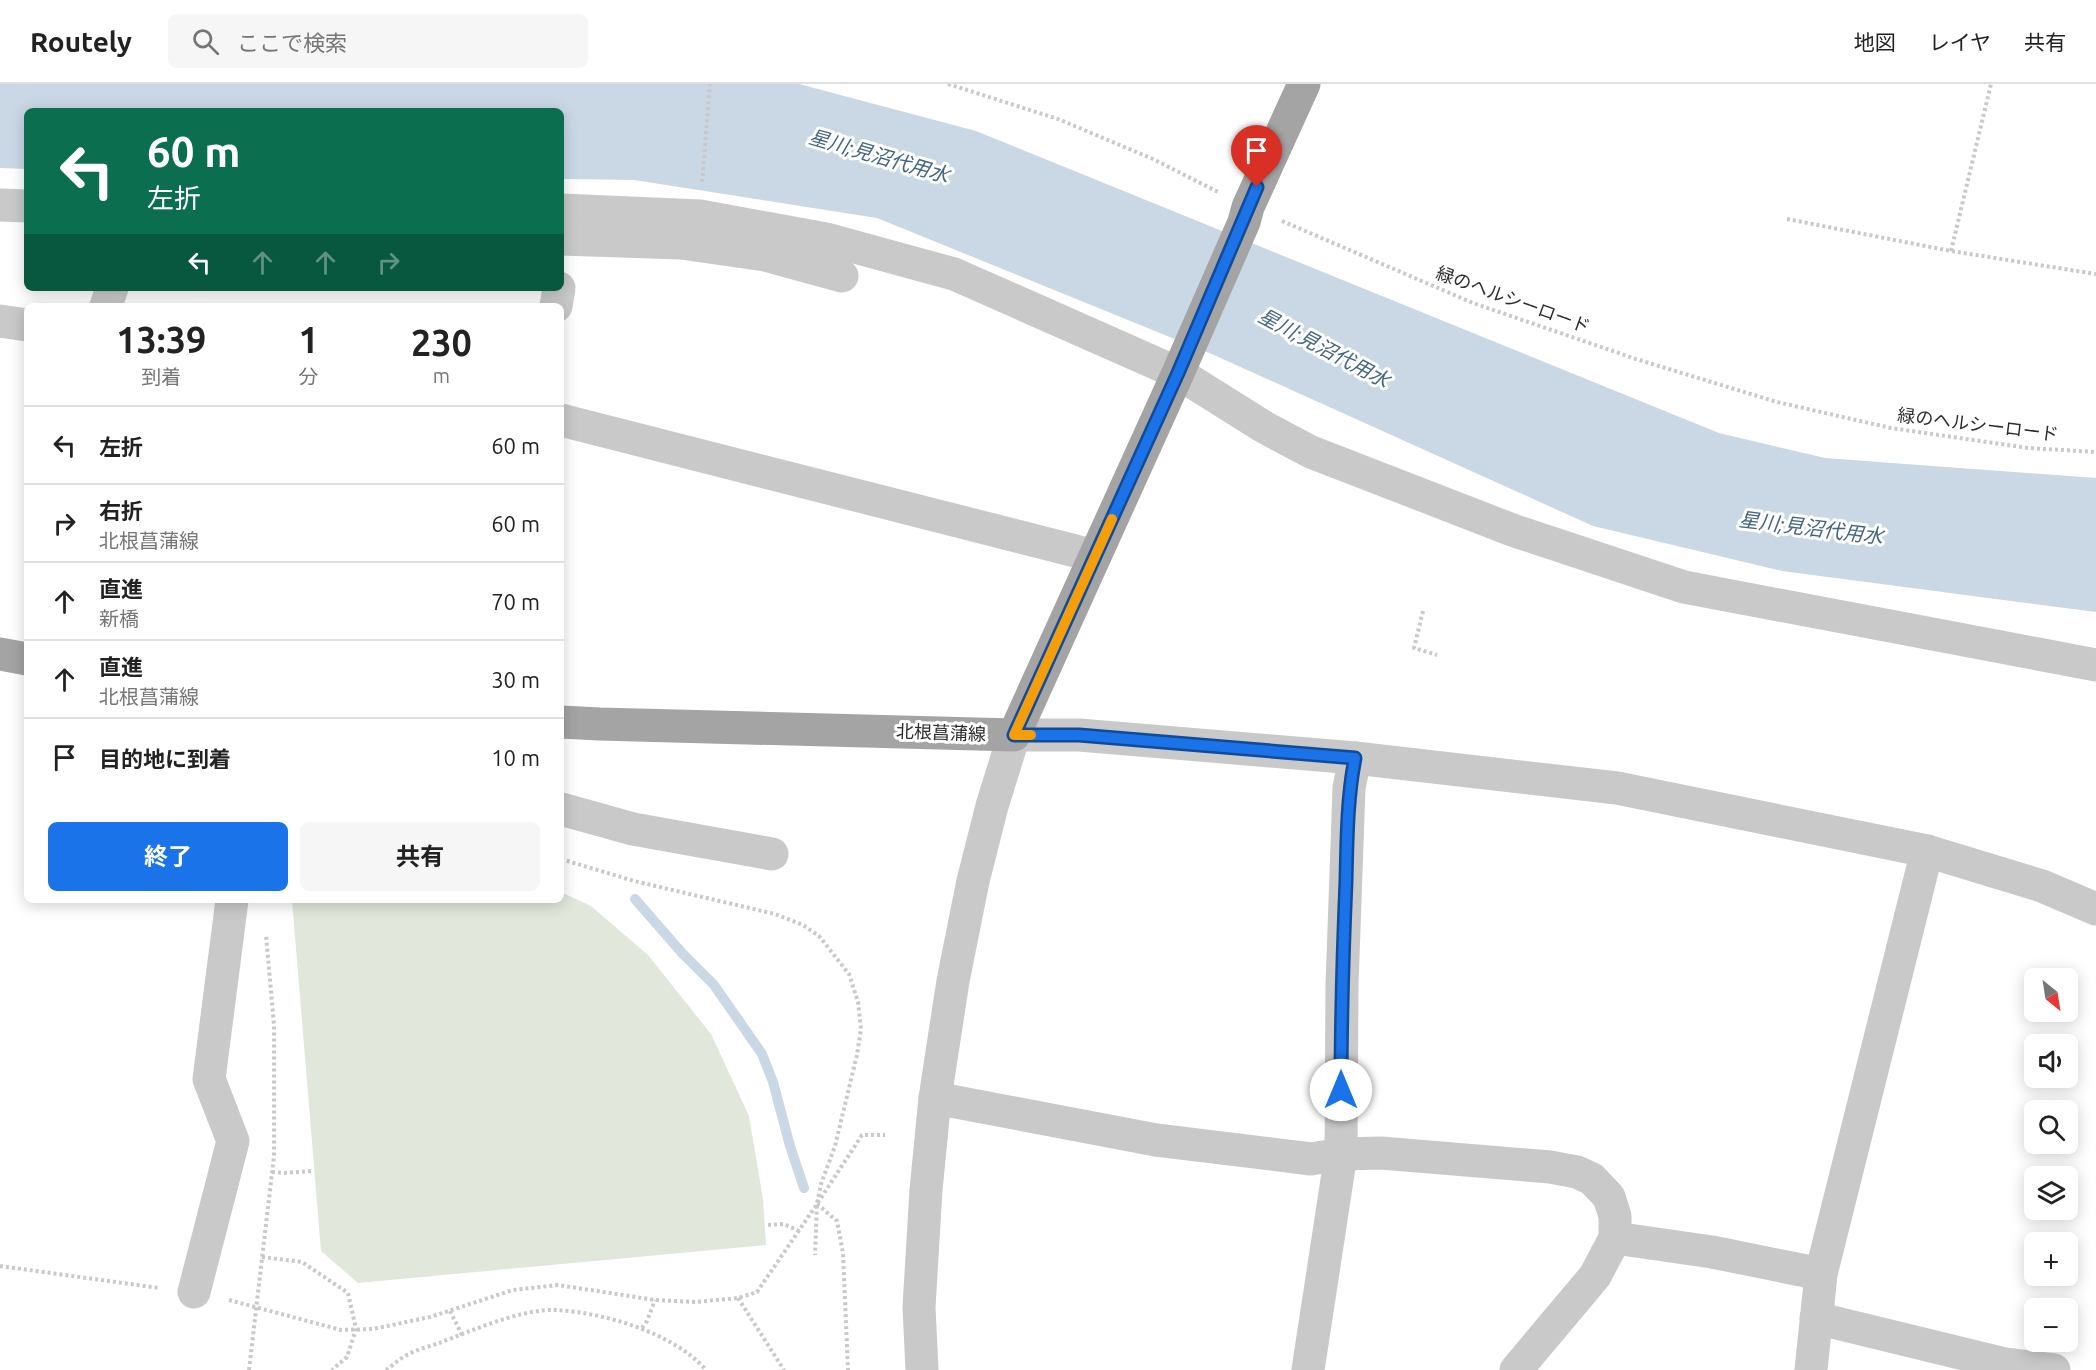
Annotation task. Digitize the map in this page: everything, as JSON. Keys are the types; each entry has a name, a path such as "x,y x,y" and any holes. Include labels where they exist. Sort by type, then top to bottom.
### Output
{"main road":[{"path":"1014,735 1181,365 1304,84"},
{"path":"0,654 24,658"},
{"name":"北根菖蒲線","path":"564,722 1014,735"}],"street":[{"path":"0,205 24,206"},
{"path":"564,233 700,216 826,239 954,274 1181,365 1264,427 1311,452 1515,531 1684,587 2096,665"},
{"path":"564,233 681,243 765,255 842,276"},
{"path":"0,321 24,325"},
{"path":"564,421 1095,556"},
{"path":"922,1370 919,1307 926,1190 935,1098 953,981 973,882 992,806 1014,735 1079,735 1355,758 1617,788 1927,851 2042,886 2096,909"},
{"path":"1308,1370 1341,1154 1342,985 1349,788 1355,758"},
{"path":"564,810 633,829 772,854"},
{"path":"1811,1370 1821,1274 1927,851"},
{"path":"194,1292 233,1141 209,1079 232,903"},
{"path":"935,1098 1156,1140 1311,1159 1341,1154 1381,1153 1550,1167 1577,1172 1592,1179 1609,1197 1615,1216 1615,1238 1595,1276 1516,1370"},
{"path":"1615,1238 1712,1252 1821,1274"},
{"path":"1816,1318 2005,1364 2054,1370"}],"path":[{"path":"702,186 710,84"},
{"name":"緑のヘルシーロード","path":"948,84 1058,119 1152,159 1246,215 1473,303 1636,359 1777,402 1891,428 2028,448 2096,452"},
{"path":"1951,250 1991,84"},
{"path":"1787,219 2096,274"},
{"path":"1423,611 1414,648 1437,655"},
{"path":"564,860 634,881 784,917 803,925 819,936 849,974 858,1002 861,1029 836,1146 820,1185 815,1255"},
{"path":"0,1266 209,1294 341,1330 374,1329 450,1311 513,1290 558,1285 655,1300 695,1302 738,1298 757,1292 862,1135 885,1135"},
{"path":"272,1172 312,1171"},
{"path":"817,1204 837,1221 843,1252 848,1370"},
{"path":"768,1226 784,1224 799,1231"},
{"path":"262,1257 302,1262 348,1293 356,1329 347,1357 332,1370"},
{"path":"738,1298 784,1370"},
{"path":"642,1328 655,1300"},
{"path":"386,1370 405,1356 462,1335 528,1313 556,1309 642,1328 675,1345 706,1370"},
{"path":"450,1311 462,1335"}],"shaded area":[{"path":"564,893 591,906 648,955 711,1034 749,1116 763,1199 766,1245 358,1283 321,1251 292,903 564,903"}],"water":[{"name":"星川;見沼代用水","path":"0,84 799,84 976,131 1719,433 1825,458 2096,478 2096,612 1782,571 1593,526 1214,355 877,218 634,180 564,179 564,108 24,108 24,169 0,168"}],"waterway":[{"path":"635,899 682,953 714,985 762,1054 773,1082 804,1188"}],"slow traffic":[{"path":"1031,735 1014,735 1112,519"}],"route":[{"path":"1257,187 1178,373 1014,735 1079,735 1355,758 1349,788 1347,832 1341,1090"}]}
